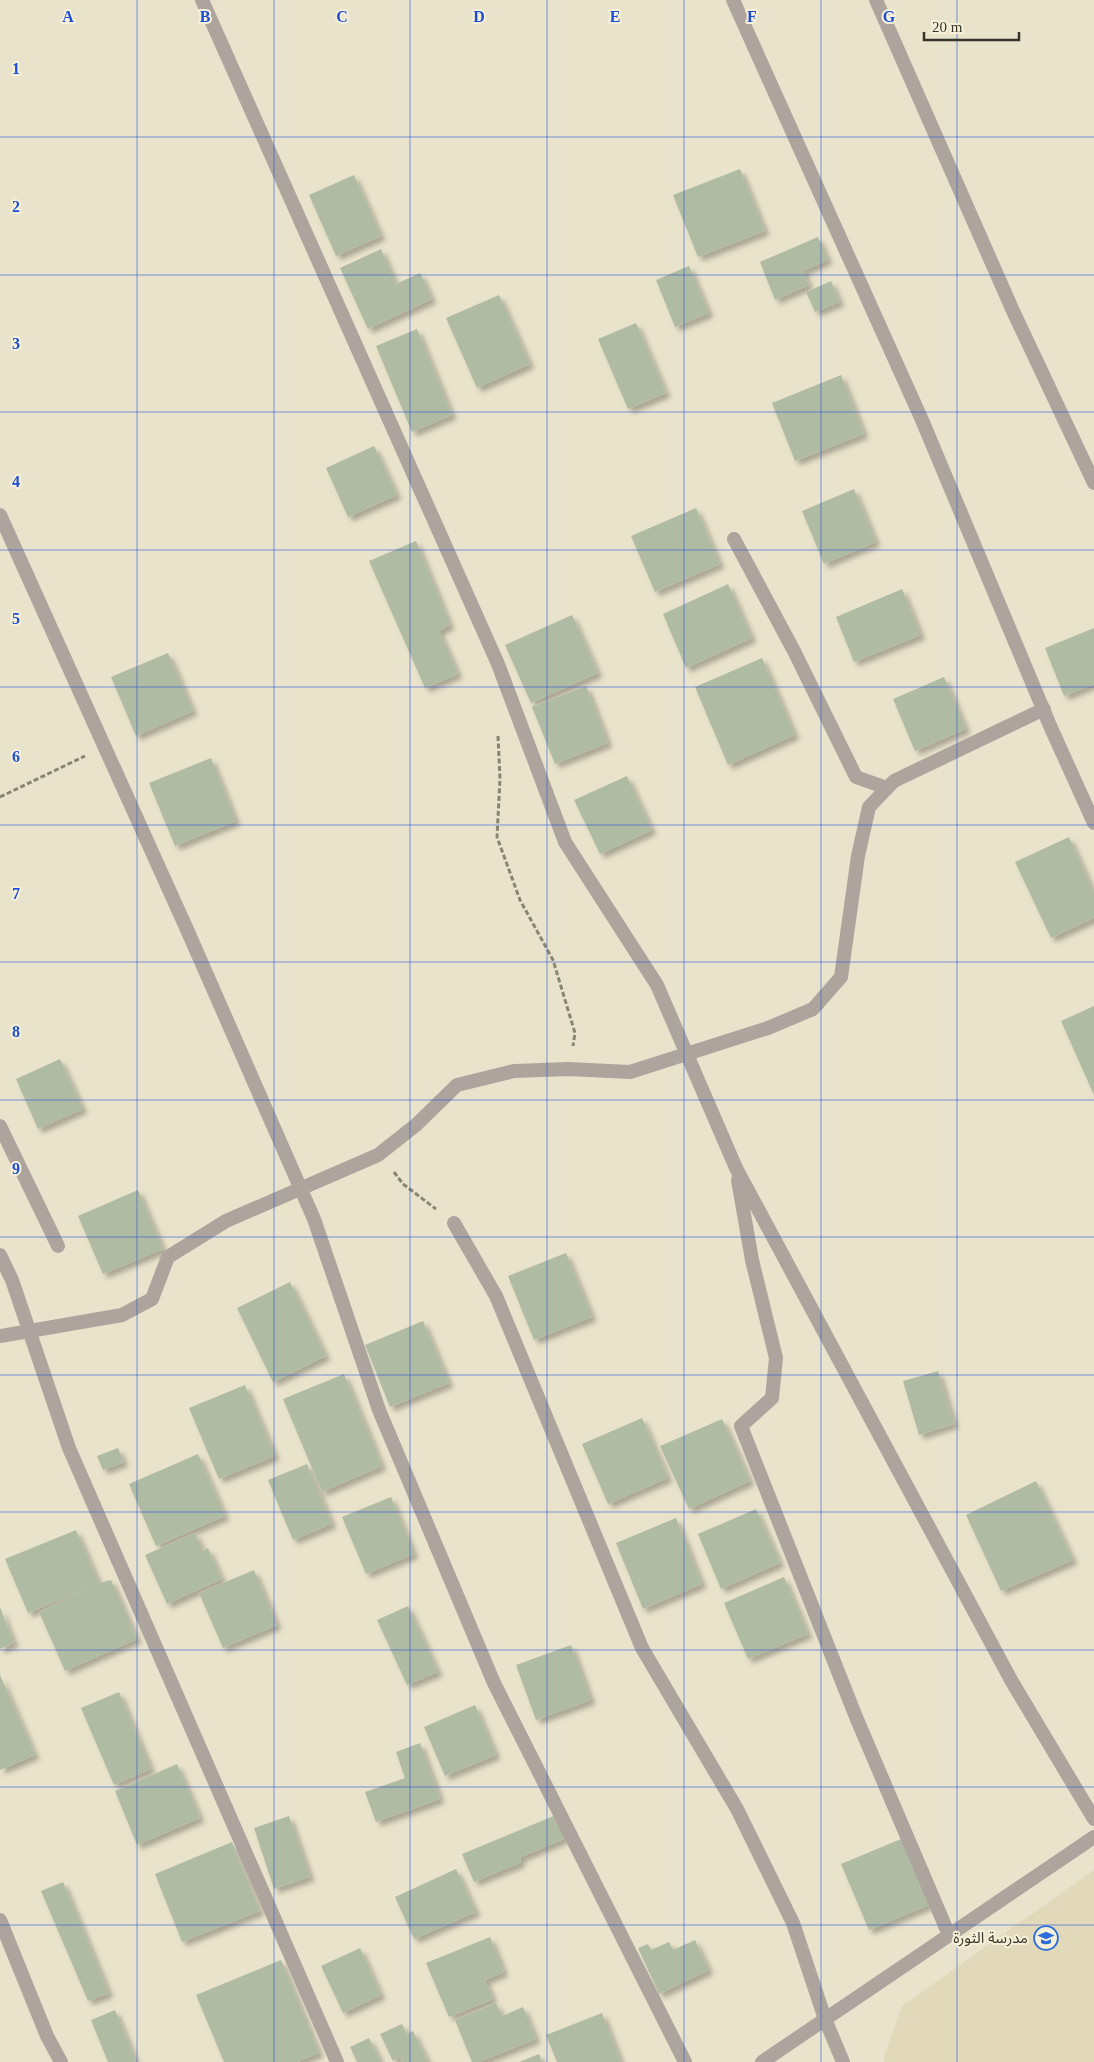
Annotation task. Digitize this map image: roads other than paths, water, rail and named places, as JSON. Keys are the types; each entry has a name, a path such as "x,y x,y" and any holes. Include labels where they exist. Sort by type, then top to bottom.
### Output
{"street":[{"path":"202,0 498,664 565,842 657,985 736,1168 1011,1680 1094,1820"},
{"path":"733,0 922,420 1094,823"},
{"path":"876,0 1013,311 1094,483"},
{"path":"0,515 314,1219 379,1410 494,1683 685,2062"},
{"path":"734,540 794,651 856,777 887,788"},
{"path":"0,1336 122,1315 152,1299 168,1258 226,1221 380,1154 416,1125 457,1085 514,1071 568,1069 630,1072 768,1028 813,1008 841,977 858,856 869,807 894,781 1044,709"},
{"path":"0,1126 58,1246"},
{"path":"736,1168 752,1260 776,1358 772,1398 741,1426 856,1717 949,1935"},
{"path":"454,1223 496,1296 642,1648 737,1809 793,1923 825,2019 843,2062"},
{"path":"0,1255 12,1280 69,1448 337,2062"},
{"path":"762,2062 1094,1837"},
{"path":"0,1920 47,2036 61,2062"}],"place":[{"name":"مدرسة الثورة","path":"1046,1938"}]}
